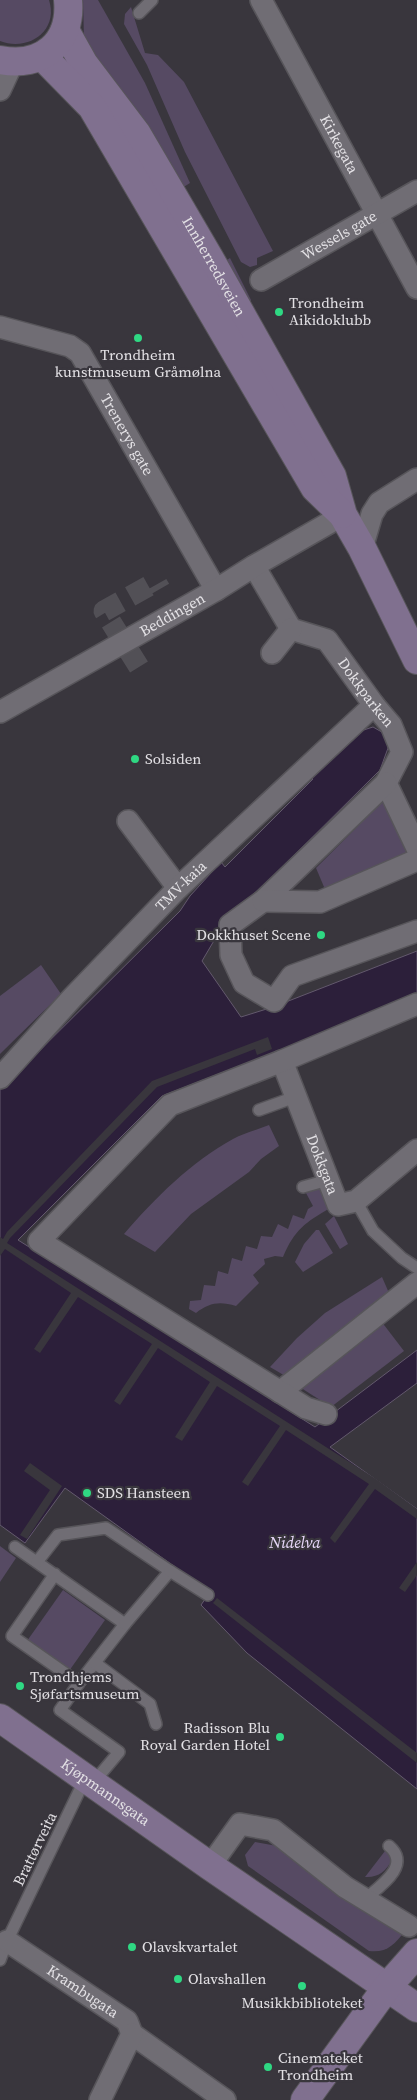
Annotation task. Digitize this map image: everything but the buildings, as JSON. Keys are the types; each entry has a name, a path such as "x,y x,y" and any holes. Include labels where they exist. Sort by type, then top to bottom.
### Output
{"main road":[{"path":"7,61 33,60 42,56 54,46 65,30 69,12 68,0"},
{"name":"Innherredsveien","path":"65,30 84,64 137,134 210,259 332,476 343,514 362,548 417,660"},
{"name":"Innherredsveien","path":"42,56 92,107 315,488 343,514"},
{"name":"Kjøpmannsgata","path":"0,1718 210,1866 417,2008"},
{"path":"305,2100 387,1988 417,1953"}],"street":[{"name":"Kirkegata","path":"261,0 417,288"},
{"path":"0,90 7,61"},
{"name":"Wessels gate","path":"261,280 417,191"},
{"name":"Trenerys gate","path":"0,327 70,346 80,353 109,414 216,590"},
{"path":"362,548 372,514 380,503 417,479"},
{"name":"Beddingen","path":"0,712 216,590 343,514"},
{"path":"254,566 291,629 272,653"},
{"name":"Dokkparken","path":"291,629 328,640 374,705 391,725 402,752 386,783 263,901 230,925 231,955 244,982 274,1001 292,976 417,932"},
{"name":"TMV-kaia","path":"0,1078 72,998 178,888 374,705"},
{"path":"386,783 417,848"},
{"path":"128,822 178,888"},
{"path":"263,901 320,902 417,860"},
{"path":"326,1414 306,1408 39,1241 170,1105 282,1061 417,1004"},
{"name":"Dokkgata","path":"282,1061 338,1205 356,1201 417,1150"},
{"path":"280,1392 417,1283"},
{"path":"210,1866 240,1824 273,1830 344,1887 409,1926"},
{"name":"Krambugata","path":"4,1951 127,2021 132,2034 225,2100"},
{"path":"100,2100 132,2034"}],"lane":[{"path":"139,14 152,0"},
{"path":"259,1110 296,1097"},
{"path":"303,1187 328,1180"},
{"path":"356,1201 373,1232 402,1258 417,1268"},
{"path":"37,1562 58,1535 106,1528 208,1595"},
{"path":"15,1546 125,1624"},
{"path":"55,1574 12,1636 79,1683 125,1624 170,1571"},
{"path":"95,1663 150,1704 156,1724"},
{"name":"Brattørveita","path":"4,1951 89,1780 119,1752 60,1710 79,1683"},
{"path":"364,1900 392,1877 397,1865 397,1858 395,1851 389,1846"}],"shaded area":[{"path":"0,0 49,0 50,21 39,36 30,41 21,44 11,44 0,41"},
{"path":"83,0 98,0 145,83 190,183 182,188 91,57 84,39"},
{"path":"131,7 145,53 158,55 184,82 273,251 257,258 257,265 250,267 241,262 185,152 147,65 124,24 125,14"},
{"path":"230,258 251,300 248,307 224,262"},
{"path":"383,801 407,854 327,894 316,868"},
{"path":"41,965 61,994 0,1054 0,996"},
{"path":"269,1125 279,1146 261,1159 249,1172 191,1214 155,1252 124,1234 161,1194 203,1158 233,1139"},
{"path":"321,1188 330,1208 314,1218 297,1233 287,1247 283,1257 275,1256 264,1259 265,1264 253,1275 259,1283 236,1306 214,1304 196,1313 189,1309 190,1301 201,1300 204,1285 215,1286 218,1271 228,1274 232,1258 242,1261 246,1246 257,1249 261,1236 272,1237 278,1224 288,1229 293,1215 304,1219 308,1209 313,1206 306,1193"},
{"path":"334,1216 348,1244 340,1249 325,1224"},
{"path":"316,1230 319,1230 333,1253 303,1272 295,1262 304,1244"},
{"path":"382,1277 389,1293 287,1377 270,1367 297,1338 325,1313"},
{"path":"381,1321 404,1351 331,1407 298,1386"},
{"path":"0,1546 16,1558 0,1582"},
{"path":"63,1590 105,1620 69,1671 27,1641"},
{"path":"255,1842 277,1846 405,1931 390,1947 381,1951 369,1951 248,1866 245,1855"},
{"path":"385,1851 392,1860 387,1867 378,1875 365,1877"}],"water":[{"name":"Nidelva","path":"373,727 387,735 388,748 380,770 222,927 202,961 241,1017 273,1007 417,951 417,997 162,1096 18,1240 315,1427 417,1350 417,1383 330,1447 417,1509 417,1789 247,1653 201,1605 210,1592 65,1488 25,1543 0,1525 0,1090 180,911 190,896 221,862 225,867 313,779 309,775 348,735"}],"pier":[{"path":"268,1037 272,1049 257,1055 255,1049 157,1087 7,1243 376,1479 417,1509 417,1519 375,1489 335,1543 330,1538 369,1484 286,1430 248,1486 242,1482 280,1426 217,1386 182,1441 175,1437 210,1382 158,1348 120,1405 114,1401 152,1344 78,1297 40,1353 34,1349 71,1293 5,1249 0,1256 0,1237 3,1239 7,1232 152,1081"},
{"path":"30,1463 62,1486 27,1539 20,1535 50,1490 24,1471"},
{"path":"417,1562 417,1575 405,1592 399,1588"},
{"path":"217,1598 417,1753 417,1763 213,1603"}],"tunnel":[{"path":"139,667 104,611 156,582 160,589"}],"place":[{"name":"Trondheim Aikidoklubb","path":"279,312"},
{"name":"Trondheim kunstmuseum Gråmølna","path":"138,338"},
{"name":"Solsiden","path":"135,759"},
{"name":"Dokkhuset Scene","path":"321,935"},
{"name":"SDS Hansteen","path":"87,1493"},
{"name":"Trondhjems Sjøfartsmuseum","path":"20,1686"},
{"name":"Radisson Blu Royal Garden Hotel","path":"280,1737"},
{"name":"Olavskvartalet","path":"132,1947"},
{"name":"Olavshallen","path":"178,1979"},
{"name":"Musikkbiblioteket","path":"302,1986"},
{"name":"Cinemateket Trondheim","path":"268,2067"}]}
